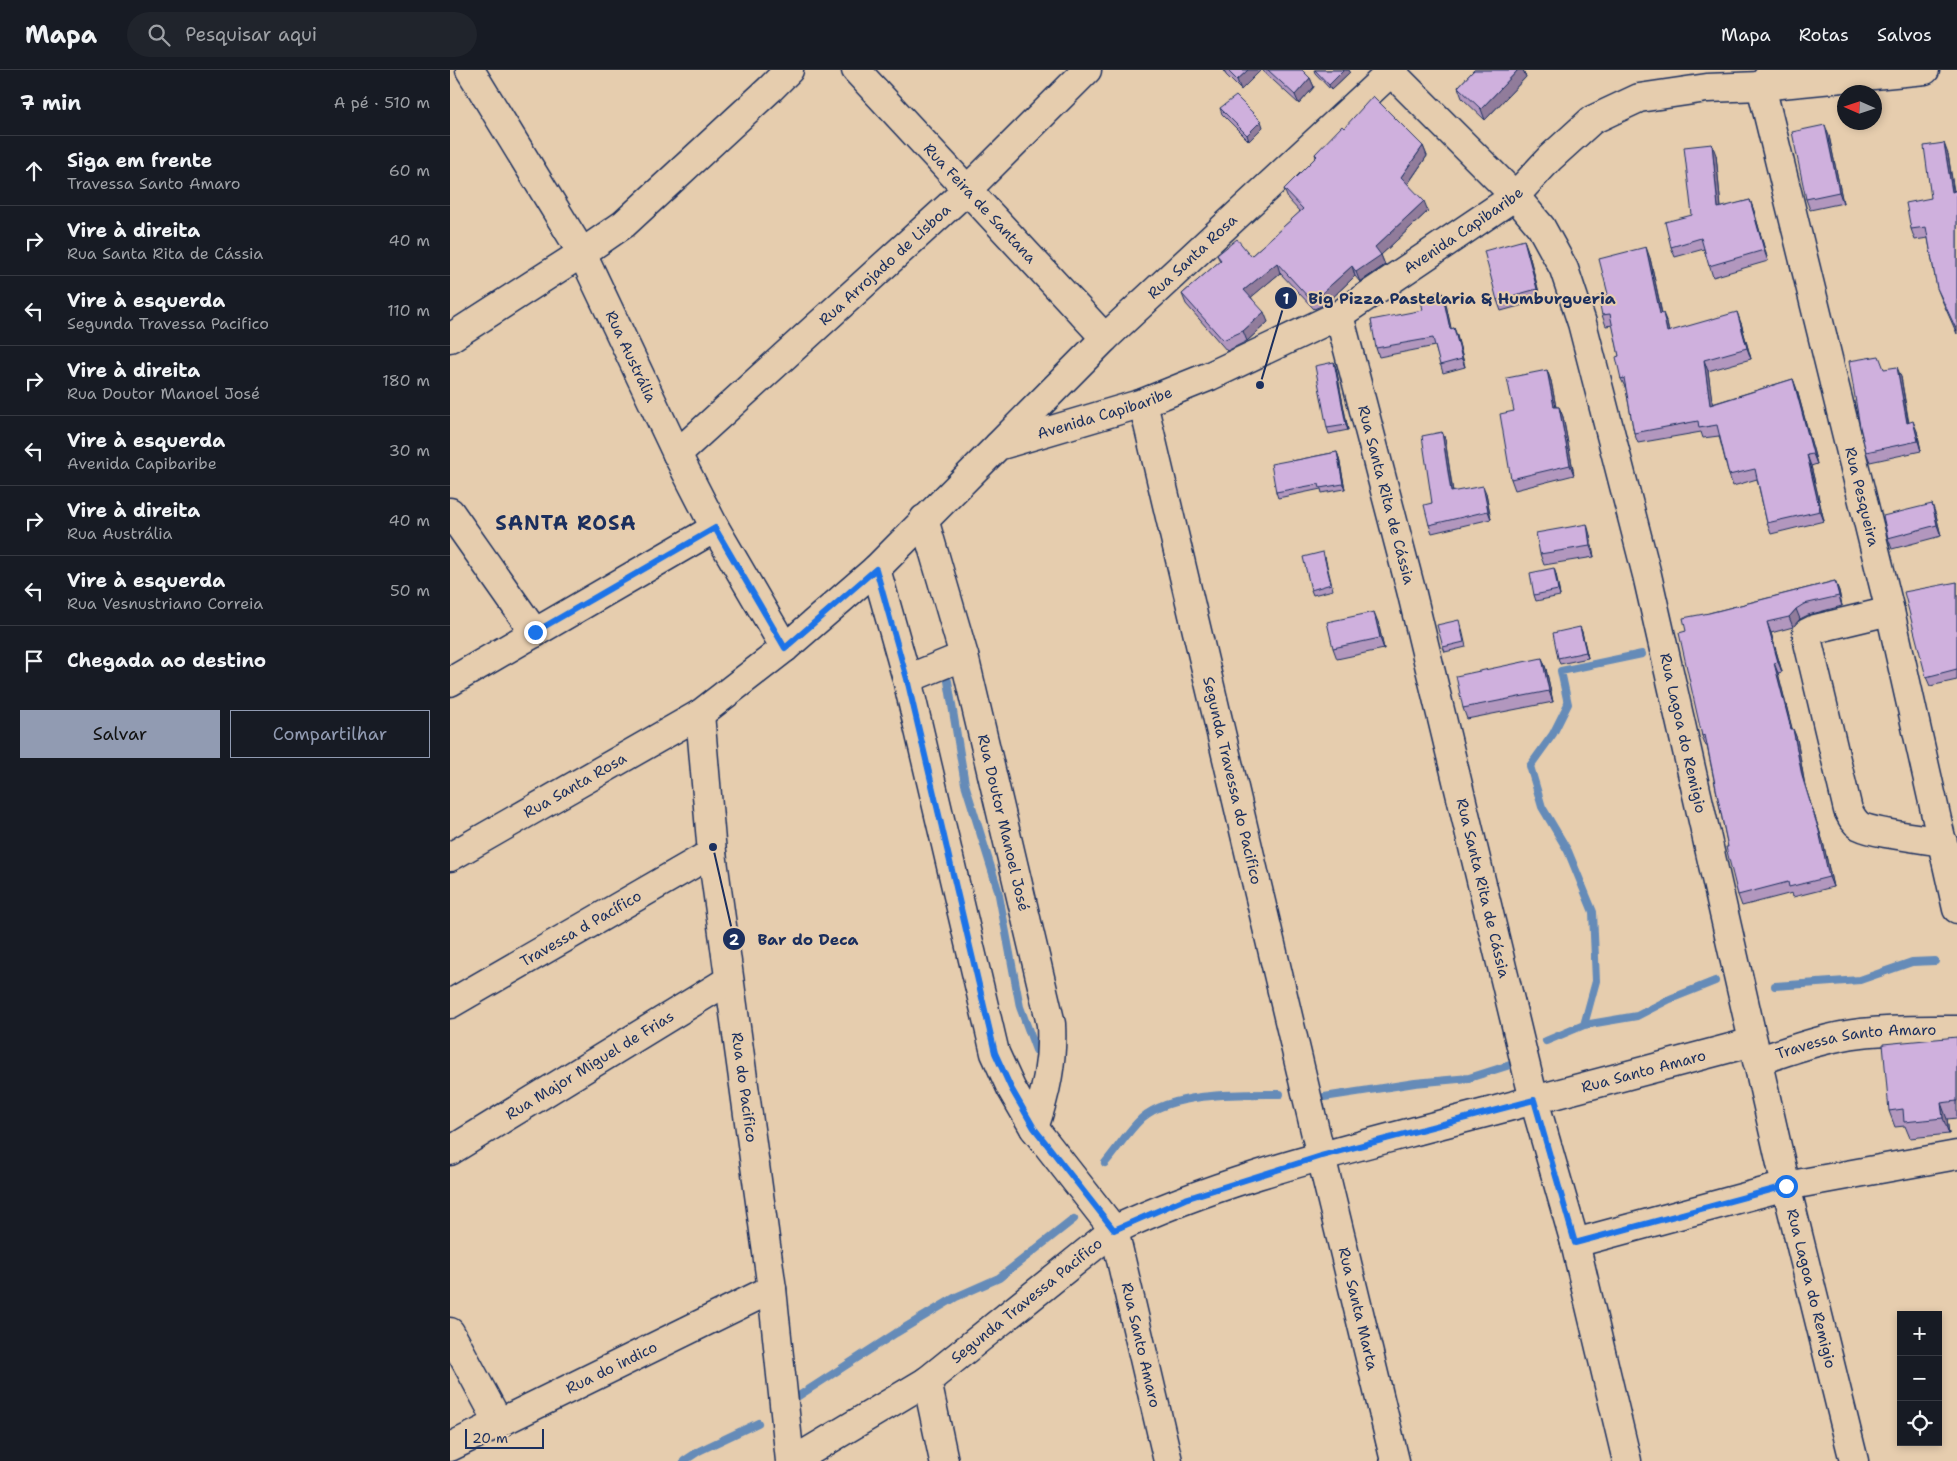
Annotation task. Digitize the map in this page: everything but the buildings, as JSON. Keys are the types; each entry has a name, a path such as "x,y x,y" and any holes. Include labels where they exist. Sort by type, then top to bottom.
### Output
{"street":[{"name":"Rua Austrália","path":"470,70 582,253 677,454 715,528 785,648"},
{"path":"450,338 624,224 789,70"},
{"name":"Rua Feira de Santana","path":"856,70 1104,338"},
{"name":"Rua Arrojado de Lisboa","path":"677,454 968,189 1087,70"},
{"name":"Avenida Capibaribe","path":"785,648 876,569 998,446 1143,403 1210,376 1340,315 1515,196 1550,158 1592,120 1639,98 1698,79 1768,78 1925,70"},
{"name":"Rua Lagoa do Remigio","path":"1390,71 1515,196 1541,227 1564,269 1582,323 1647,575 1786,1186 1854,1461"},
{"name":"Rua Santa Rosa","path":"998,446 1104,338 1390,71"},
{"name":"Rua Pesqueira","path":"1768,78 1957,909"},
{"name":"Rua Santa Rita de Cássia","path":"1340,315 1414,599 1534,1100 1575,1243 1627,1461"},
{"name":"Segunda Travessa do Pacifico","path":"1143,403 1321,1156"},
{"path":"450,512 535,632"},
{"name":"Rua Doutor Manoel José","path":"924,519 964,656 1051,1024 1052,1048 1048,1077 1045,1094 1034,1128"},
{"path":"450,682 715,528"},
{"path":"876,569 907,679 995,1053 1011,1088 1034,1128 1114,1230"},
{"path":"1890,611 1815,629 1807,633 1807,638 1848,810 1855,822 1861,826 1884,832 1942,842"},
{"name":"Rua Santa Rosa","path":"450,857 700,714 785,648"},
{"path":"907,679 964,656"},
{"name":"Rua do Pacifico","path":"700,714 712,853 772,1289 791,1461"},
{"name":"Travessa d Pacífico","path":"450,1004 712,853"},
{"name":"Rua Major Miguel de Frias","path":"450,1151 729,980"},
{"name":"Travessa Santo Amaro","path":"1755,1051 1861,1033 1957,1030"},
{"name":"Rua Santo Amaro","path":"1534,1100 1755,1051"},
{"name":"Segunda Travessa Pacifico","path":"791,1461 927,1381 1114,1230 1185,1199 1321,1156 1534,1100"},
{"path":"1575,1243 1786,1186 1957,1155"},
{"name":"Rua Santa Marta","path":"1321,1156 1395,1461"},
{"name":"Rua Santo Amaro","path":"1114,1230 1168,1461"},
{"name":"Rua do indico","path":"450,1447 772,1289"},
{"path":"450,1332 499,1423"},
{"path":"927,1381 944,1461"}],"waterway":[{"path":"1584,1025 1596,981 1593,912 1568,851 1542,807 1530,766 1553,734 1568,704 1561,671 1642,654"},
{"path":"948,681 965,784 998,890 1020,1007 1036,1050"},
{"path":"1775,986 1860,980 1912,962 1935,961"},
{"path":"1546,1041 1584,1025 1637,1016 1670,999 1715,981"},
{"path":"1324,1097 1415,1083 1469,1078 1510,1065"},
{"path":"1105,1163 1142,1118 1171,1103 1208,1096 1280,1094"},
{"path":"797,1397 956,1297 999,1278 1074,1219"},
{"path":"684,1461 699,1451 758,1423"}],"place":[{"name":"Big Pizza Pastelaria & Humburgueria","path":"1260,385"},
{"name":"Bar do Deca","path":"713,847"}],"district":[{"name":"SANTA ROSA","path":"566,523"}],"route":[{"path":"535,632 715,528 785,648 876,569 907,679 995,1053 1011,1088 1034,1128 1114,1230 1185,1199 1321,1156 1534,1100 1575,1243 1786,1186"}]}
